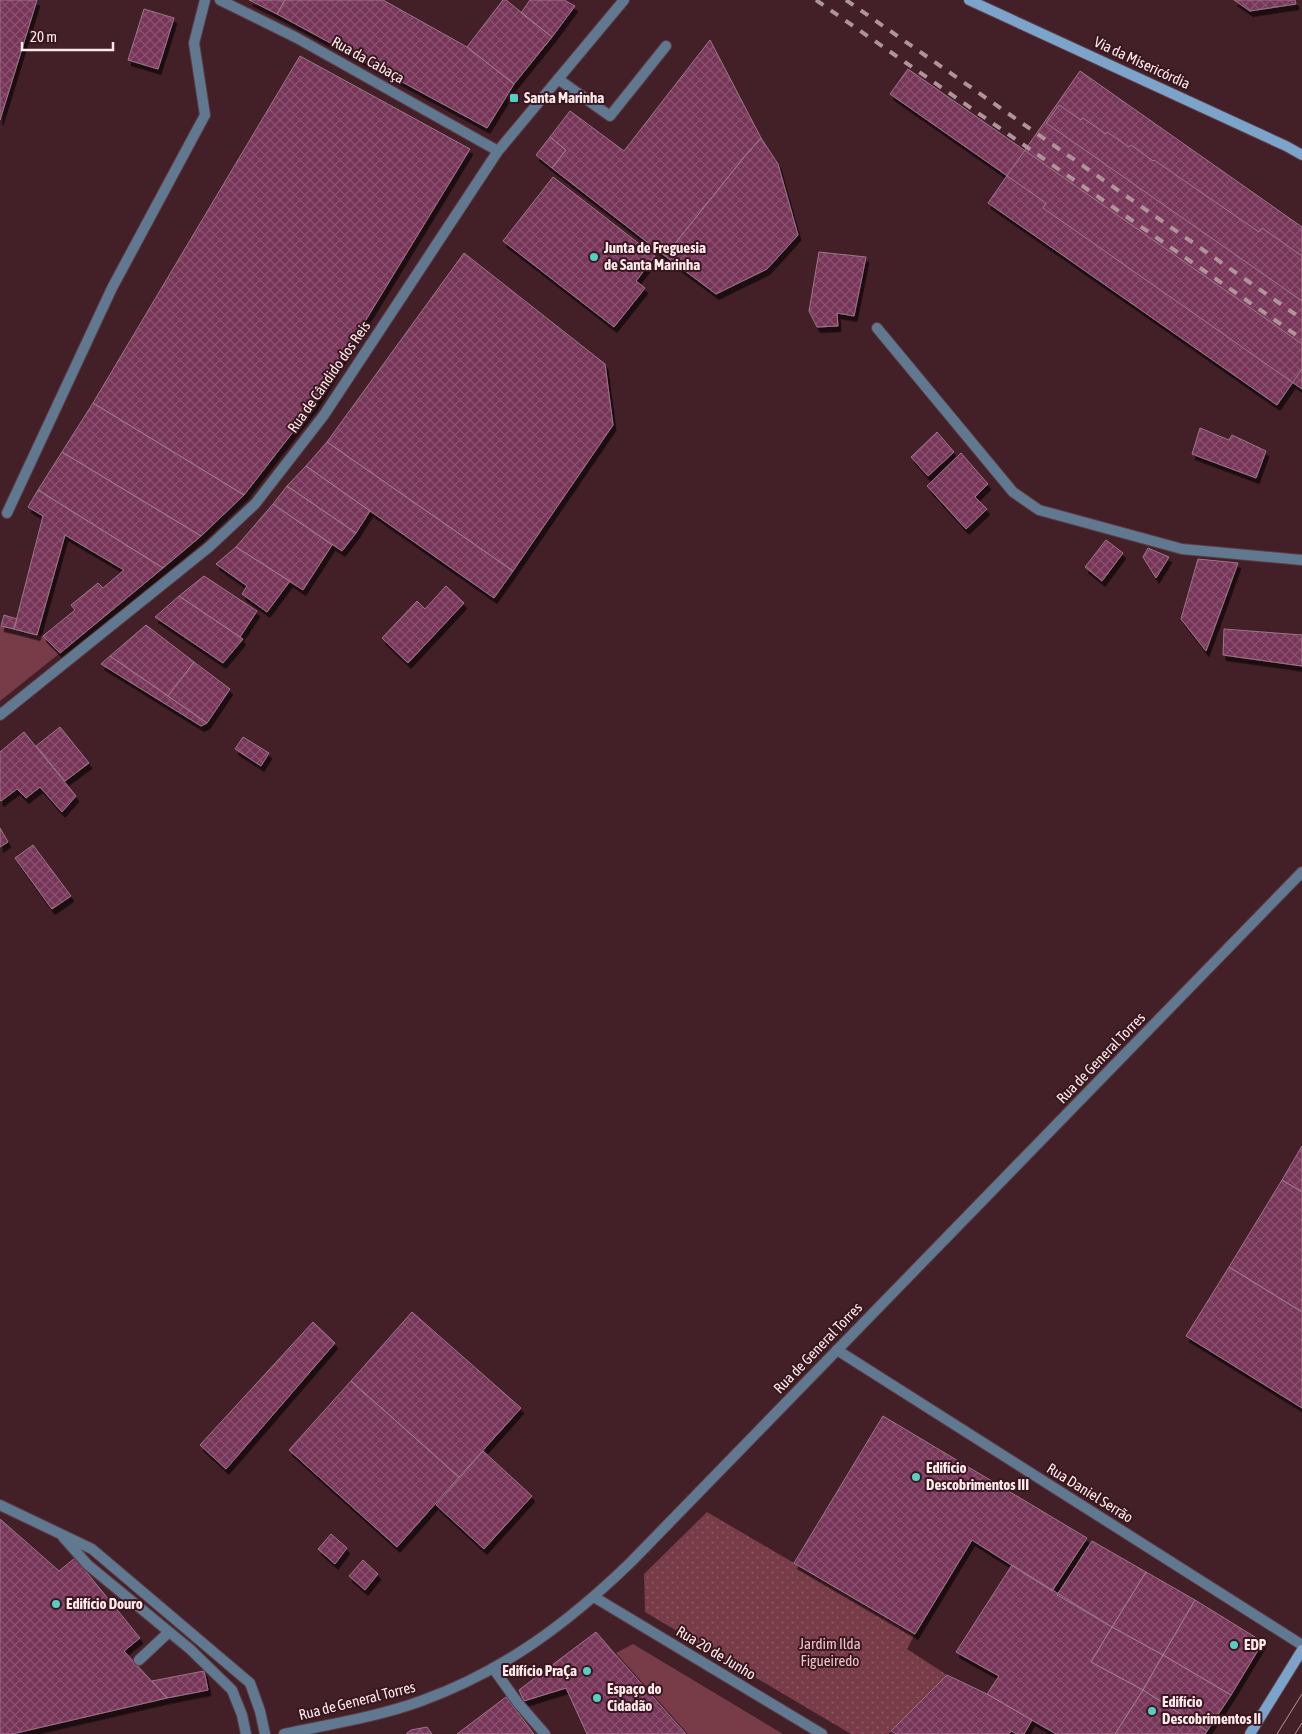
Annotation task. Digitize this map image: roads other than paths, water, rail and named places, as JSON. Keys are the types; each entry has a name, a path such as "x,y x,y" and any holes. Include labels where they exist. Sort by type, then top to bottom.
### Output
{"main road":[{"name":"Via da Misericórdia","path":"969,0 1302,155"},
{"path":"1250,1734 1302,1650"}],"street":[{"path":"7,513 112,288 205,115 194,43 205,0"},
{"name":"Rua da Cabaça","path":"220,0 297,38 498,151"},
{"name":"Rua de Cândido dos Reis","path":"0,715 209,548 255,504 324,415 498,151 624,0"},
{"path":"558,79 610,116 666,46"},
{"path":"877,328 1013,492 1039,510 1182,549 1302,560"},
{"name":"Rua de General Torres","path":"284,1734 390,1711 450,1689 493,1668 547,1635 594,1597 631,1562 1302,872"},
{"name":"Rua Daniel Serrão","path":"837,1350 1302,1646"},
{"path":"0,1506 92,1549 198,1639 250,1684 260,1711 265,1734"},
{"path":"61,1534 88,1565 190,1649 232,1690 242,1715 246,1734"},
{"name":"Rua 20 de Junho","path":"594,1597 822,1734"},
{"path":"139,1660 169,1632"},
{"path":"190,1649 198,1639"},
{"path":"493,1668 518,1703 545,1734"}],"tram line":[{"path":"1277,1734 1302,1694"},
{"path":"1295,1734 1302,1723"}],"railway":[{"path":"816,0 1302,339"},
{"path":"846,0 1302,319"}],"place":[{"name":"Santa Marinha","path":"514,98"},
{"name":"Junta de Freguesia de Santa Marinha","path":"594,257"},
{"name":"Edifício Descobrimentos III","path":"916,1477"},
{"name":"Edifício Douro","path":"56,1604"},
{"name":"EDP","path":"1234,1645"},
{"name":"Edifício PraÇa","path":"587,1671"},
{"name":"Espaço do Cidadão","path":"597,1698"},
{"name":"Edifício Descobrimentos II","path":"1152,1711"}],"park label":[{"name":"Jardim Ilda Figueiredo","path":"830,1652"}]}
